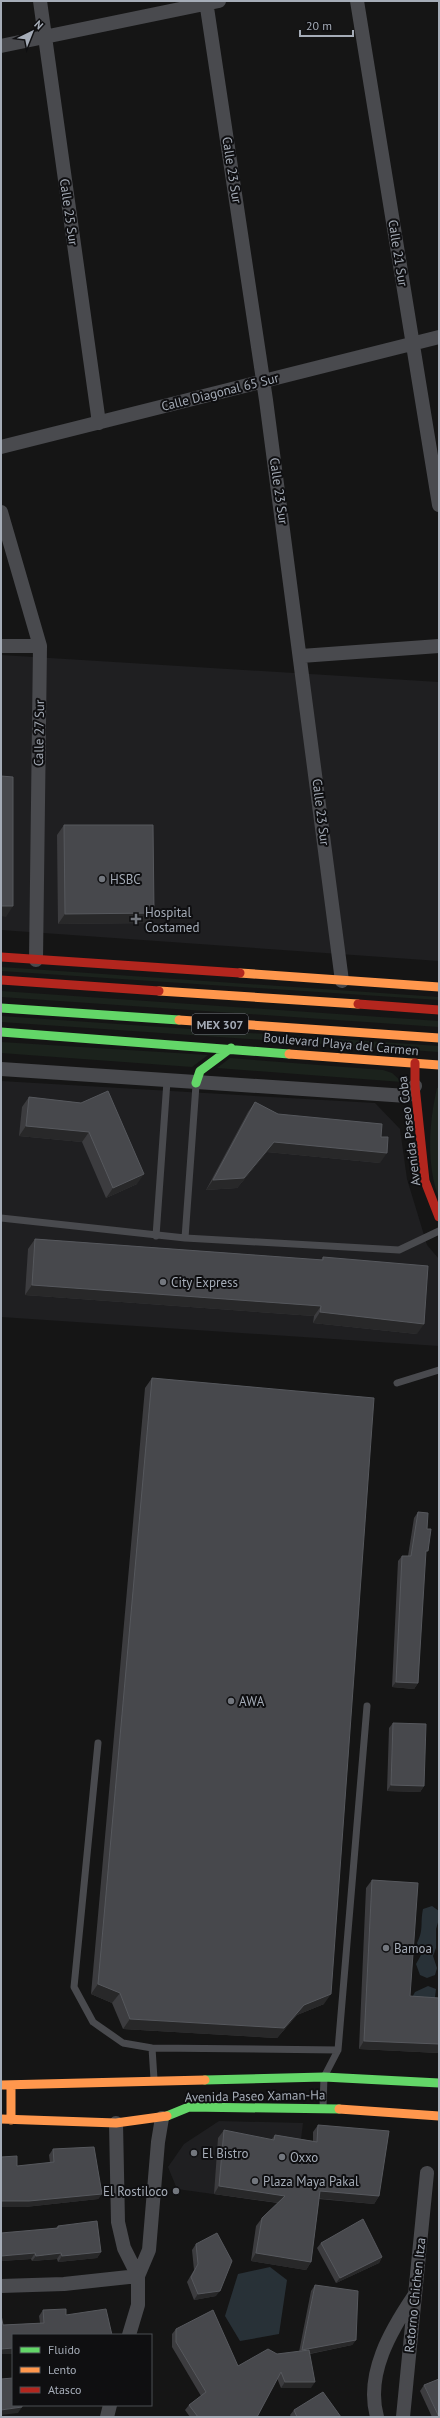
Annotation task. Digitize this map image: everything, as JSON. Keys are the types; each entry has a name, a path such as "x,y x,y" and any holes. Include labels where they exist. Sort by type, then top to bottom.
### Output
{"main road":[{"path":"1,957 439,987"},
{"name":"MEX 307","path":"1,980 439,1010"},
{"name":"MEX 307","path":"1,1008 439,1038"},
{"name":"Boulevard Playa del Carmen","path":"1,1032 231,1048 439,1065"},
{"path":"196,1083 200,1071 231,1048"},
{"name":"Avenida Paseo Coba","path":"415,1063 415,1086 425,1181 439,1217"},
{"name":"Avenida Paseo Xaman-Ha","path":"1,2085 324,2078 439,2083"},
{"path":"11,2085 11,2120"},
{"name":"Avenida Paseo Xaman-Ha","path":"1,2119 116,2123 162,2118 188,2107 322,2108 439,2116"}],"street":[{"name":"Calle 25 Sur","path":"40,1 99,423"},
{"name":"Calle 21 Sur","path":"357,1 439,505"},
{"path":"1,46 211,2"},
{"name":"Calle 23 Sur","path":"211,2 301,656 342,981"},
{"name":"Calle Diagonal 65 Sur","path":"1,447 439,337"},
{"name":"Calle 27 Sur","path":"1,512 40,646 36,960"},
{"path":"1,646 40,646"},
{"path":"301,656 439,646"},
{"path":"1,1069 407,1096 415,1086"},
{"path":"130,2334 138,2305 138,2276 149,2250 158,2142 162,2118"},
{"path":"116,2123 118,2222 124,2248 138,2276"},
{"name":"Retorno Chichen Itza","path":"403,2417 427,2173"},
{"path":"1,2286 64,2284 138,2276"},
{"path":"377,2417 373,2387 378,2364 400,2316 415,2295"},
{"path":"107,2417 110,2406"}],"lane":[{"path":"156,1236 167,1080"},
{"path":"185,1238 192,1115 196,1083"},
{"path":"1,1218 156,1236 399,1250 439,1231"},
{"path":"397,1382 439,1370"},
{"path":"322,2108 324,2078 338,2050 367,1706"},
{"path":"98,1743 74,1987 93,2022 123,2043 152,2048 338,2050"},
{"path":"152,2048 154,2082"}],"shaded area":[{"path":"1,655 439,682 439,961 1,930"},
{"path":"1,967 439,997 439,1000 1,971"},
{"path":"1,991 439,1021 439,1027 1,997"},
{"path":"1,1016 439,1046 439,1052 1,1022"},
{"path":"1,1042 208,1055 192,1067 1,1053"},
{"path":"230,1058 383,1070 392,1073 402,1082 217,1068"},
{"path":"1,1081 375,1103 400,1129 407,1179 427,1245 439,1259 439,1346 1,1317"},
{"path":"437,1088 439,1088 439,1199 432,1172 430,1144 432,1115"},
{"path":"432,1906 439,1911 439,1919 436,1929 436,1948 433,1956 437,1968 435,1975 427,1978 420,1975 416,1964 421,1955 417,1943 421,1930 423,1909"},
{"path":"428,1986 436,1989 434,2005 408,2005 415,1992"},
{"path":"219,2121 303,2123 293,2205 177,2189 168,2167 184,2144"},
{"path":"270,2267 287,2280 279,2334 240,2341 225,2316 238,2274"}],"building":[{"path":"1,776 13,777 13,906 1,906"},
{"name":"HSBC","path":"64,825 153,825 154,913 65,914"},
{"path":"108,1091 144,1174 113,1188 89,1132 26,1126 29,1097 81,1103"},
{"path":"255,1102 278,1114 382,1124 381,1137 388,1137 387,1153 274,1142 244,1178 213,1180"},
{"path":"35,1239 323,1260 323,1257 428,1266 424,1324 320,1312 321,1306 32,1285"},
{"name":"AWA","path":"152,1378 374,1398 331,1994 304,2005 284,2028 130,2019 120,1993 98,1984"},
{"path":"418,1512 428,1513 427,1529 431,1529 428,1551 426,1551 418,1683 396,1682 402,1556 411,1556"},
{"path":"393,1723 426,1724 424,1786 391,1785"},
{"name":"Bamoa","path":"372,1880 418,1883 410,1996 439,1998 439,2044 364,2041"},
{"path":"318,2125 389,2131 379,2196 320,2191 311,2262 256,2253 262,2218 285,2196 219,2186 224,2130 274,2140 275,2135 317,2142"},
{"path":"94,2147 102,2194 29,2201 1,2201 1,2157 17,2156 17,2166 54,2162 53,2149"},
{"path":"363,2219 382,2257 340,2278 321,2243"},
{"path":"97,2221 101,2252 62,2256 61,2253 36,2256 35,2253 1,2256 1,2233 58,2228 58,2226"},
{"path":"217,2233 232,2261 220,2291 198,2294 191,2277 198,2264 196,2244"},
{"path":"315,2285 358,2291 356,2340 302,2350"},
{"path":"66,2309 66,2315 106,2309 112,2334 12,2334 12,2348 1,2349 1,2315 3,2325 44,2323 43,2310"},
{"path":"213,2310 238,2366 268,2349 277,2354 309,2350 315,2382 285,2382 281,2372 257,2417 198,2417 189,2405 206,2392 176,2342 176,2329"},
{"path":"12,2378 12,2406 22,2407 1,2410 1,2379"},
{"path":"439,2379 439,2417 424,2385"},
{"path":"323,2392 341,2417 297,2417 294,2410"}],"traffic: fast":[{"path":"1,1008 179,1020"},
{"path":"1,1032 289,1054"},
{"path":"196,1083 200,1071 231,1048"},
{"path":"205,2080 324,2077 439,2083"},
{"path":"167,2116 189,2107 339,2109"}],"traffic: slow":[{"path":"240,973 439,987"},
{"path":"159,991 358,1004"},
{"path":"179,1020 439,1038"},
{"path":"289,1054 439,1065"},
{"path":"1,2085 205,2080"},
{"path":"11,2085 11,2120"},
{"path":"339,2109 439,2116"},
{"path":"1,2119 116,2123 167,2116"}],"traffic: jam":[{"path":"1,957 240,973"},
{"path":"1,980 159,991"},
{"path":"358,1004 439,1010"},
{"path":"415,1063 415,1086 425,1181 439,1217"}],"place":[{"name":"HSBC","path":"102,879"},
{"name":"Hospital Costamed","path":"136,919"},
{"name":"City Express","path":"163,1282"},
{"name":"AWA","path":"231,1701"},
{"name":"Bamoa","path":"386,1948"},
{"name":"El Bistro","path":"194,2153"},
{"name":"Oxxo","path":"282,2157"},
{"name":"Plaza Maya Pakal","path":"255,2181"},
{"name":"El Rostiloco","path":"176,2191"}]}
